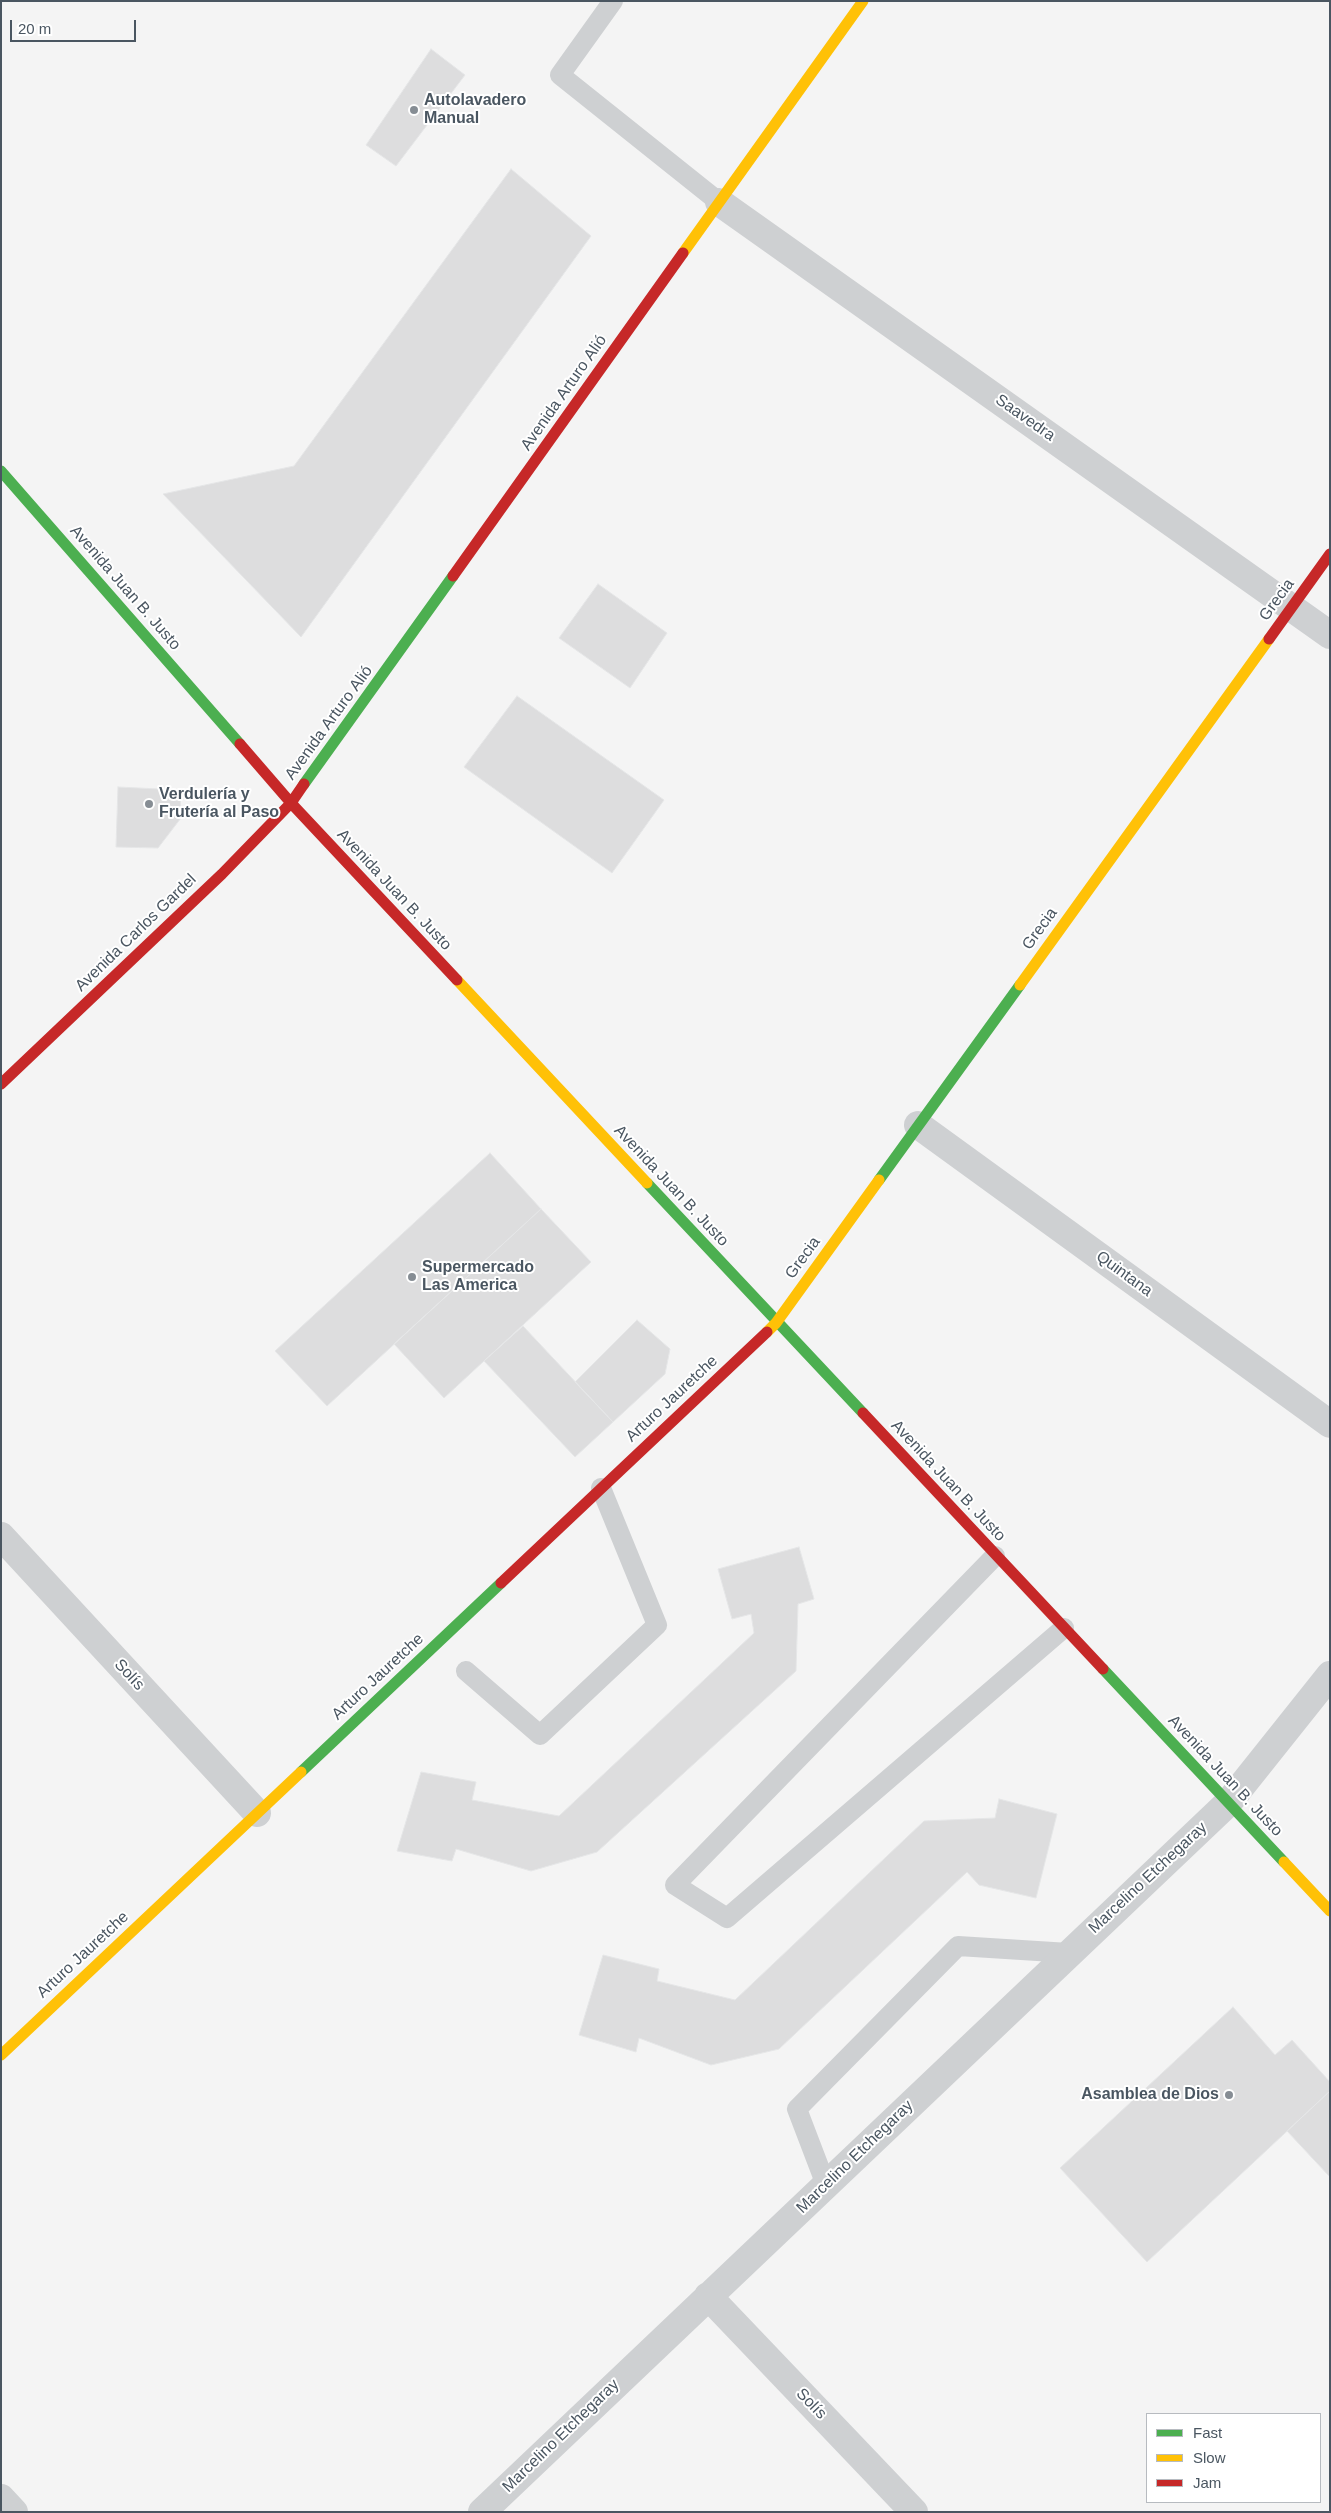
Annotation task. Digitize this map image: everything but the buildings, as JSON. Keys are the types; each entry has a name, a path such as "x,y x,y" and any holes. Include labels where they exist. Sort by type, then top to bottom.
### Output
{"main road":[{"name":"Avenida Arturo Alió","path":"292,803 863,1"},
{"name":"Avenida Juan B. Justo","path":"1,471 292,803 776,1323 1330,1911"},
{"name":"Grecia","path":"776,1323 1330,554"},
{"name":"Avenida Carlos Gardel","path":"1,1084 222,874 292,803"},
{"name":"Arturo Jauretche","path":"1,2055 776,1323"}],"street":[{"name":"Saavedra","path":"719,202 1330,635"},
{"name":"Quintana","path":"918,1125 1330,1424"},
{"name":"Solís","path":"1,1536 257,1813"},
{"name":"Marcelino Etchegaray","path":"482,2512 1228,1803 1330,1675"},
{"name":"Solís","path":"708,2296 914,2512"},
{"path":"1,2498 14,2512"}],"lane":[{"path":"612,1 560,75 719,202"},
{"path":"466,1671 540,1735 658,1625 601,1488"},
{"path":"996,1556 675,1884 727,1918 1064,1628"},
{"path":"826,2185 797,2109 958,1946 1069,1953"}],"traffic: fast":[{"path":"1,471 240,744"},
{"path":"304,784 453,576"},
{"path":"879,1180 1020,985"},
{"path":"647,1183 863,1413"},
{"path":"301,1772 501,1583"},
{"path":"1103,1669 1284,1862"}],"traffic: slow":[{"path":"683,253 863,1"},
{"path":"1020,985 1269,639"},
{"path":"457,980 647,1183"},
{"path":"767,1332 776,1323 879,1180"},
{"path":"1,2055 301,1772"},
{"path":"1284,1862 1330,1911"}],"traffic: jam":[{"path":"453,576 683,253"},
{"path":"1269,639 1330,554"},
{"path":"240,744 291,803 457,980"},
{"path":"1,1084 222,874 291,803 304,784"},
{"path":"501,1583 767,1332"},
{"path":"863,1413 1103,1669"}],"place":[{"name":"Autolavadero Manual","path":"414,110"},
{"name":"Verdulería y Frutería al Paso","path":"149,804"},
{"name":"Supermercado Las America","path":"412,1277"},
{"name":"Asamblea de Dios","path":"1229,2095"}]}
